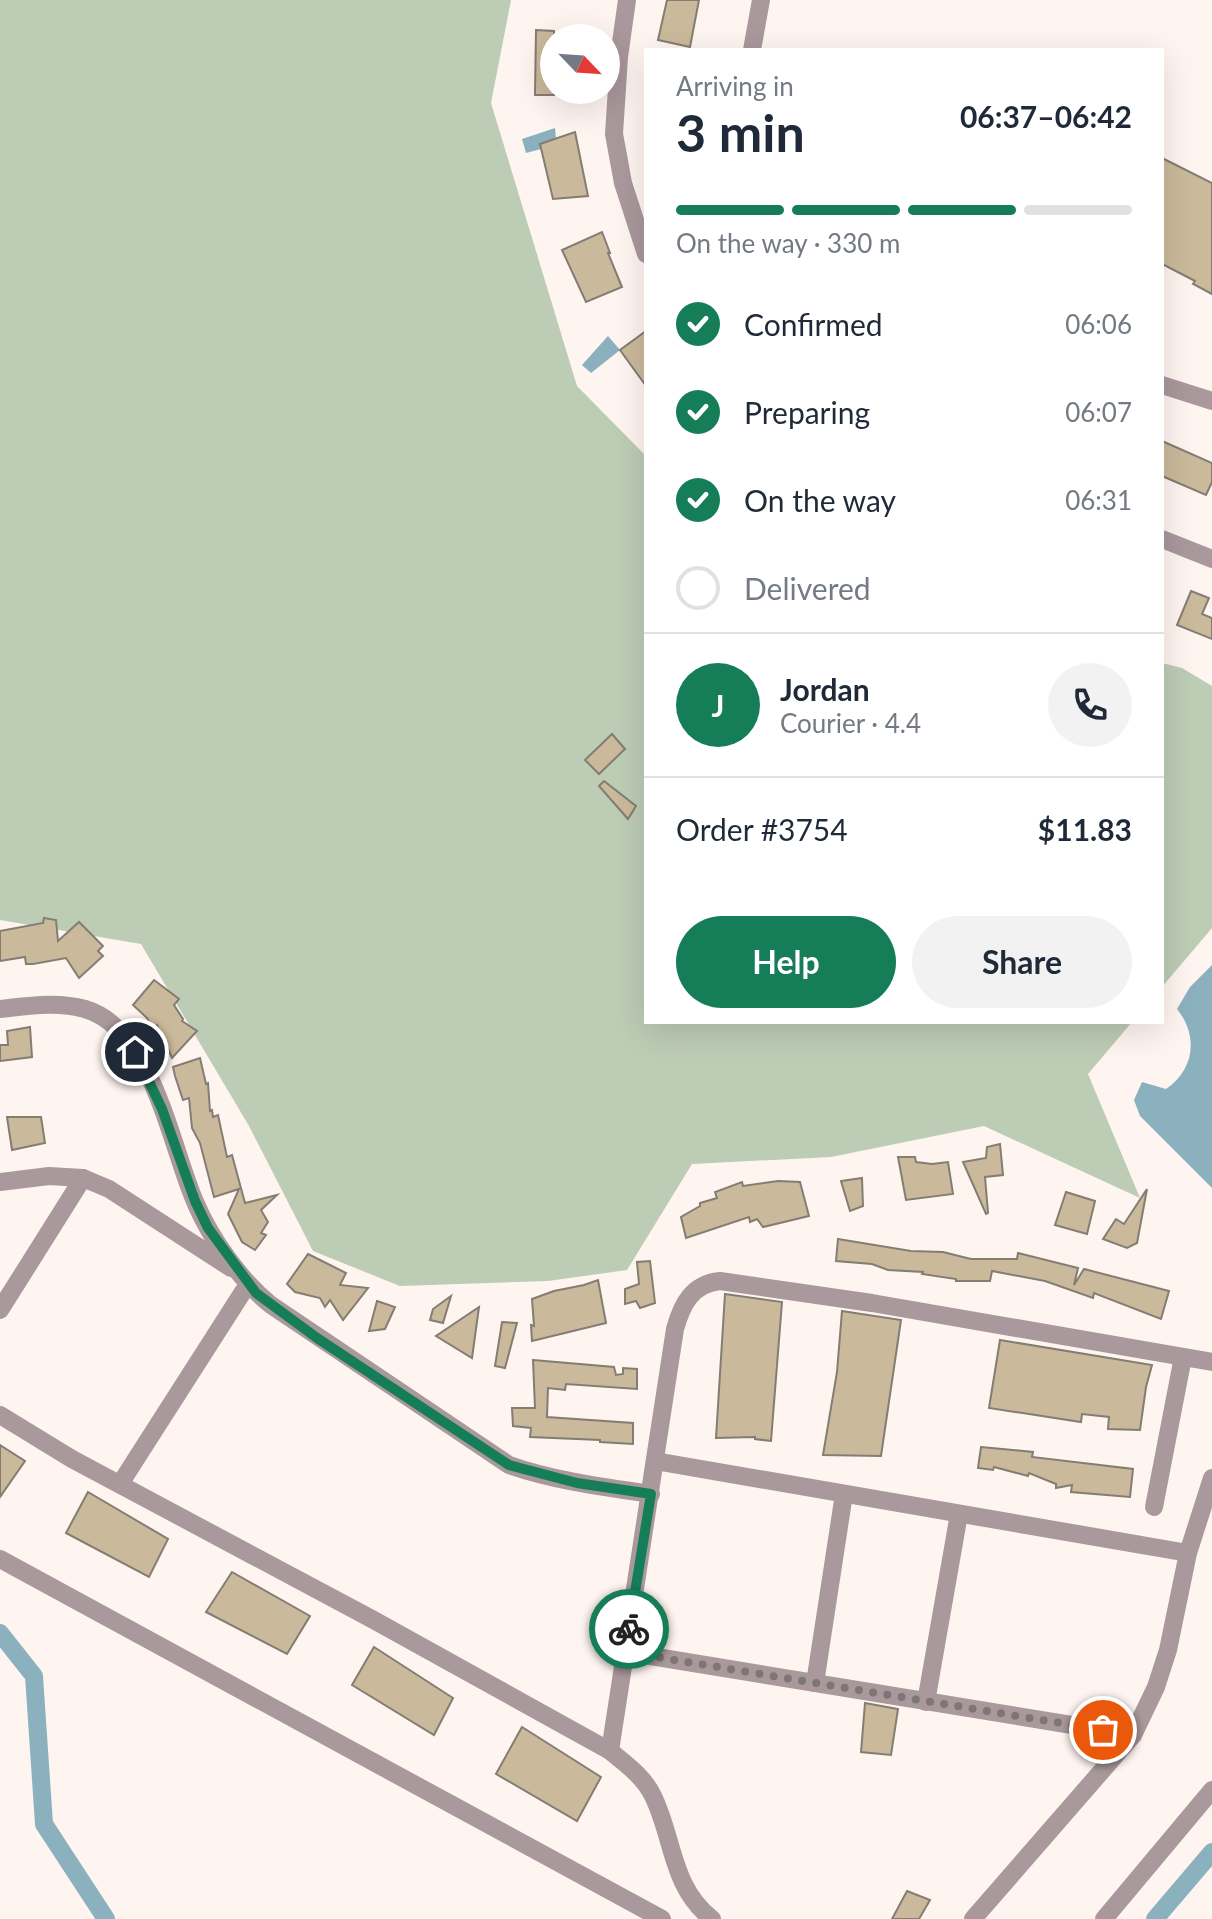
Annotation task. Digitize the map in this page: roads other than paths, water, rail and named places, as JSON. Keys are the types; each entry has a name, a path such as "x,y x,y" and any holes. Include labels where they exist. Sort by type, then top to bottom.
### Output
{"street":[{"path":"627,0 619,57 614,134 623,183 644,248"},
{"path":"752,48 761,0"},
{"path":"1164,386 1212,401"},
{"path":"1164,540 1212,559"},
{"path":"0,1009 51,1004 79,1007 100,1016 123,1033 151,1082 208,1228 244,1278 271,1305 509,1465 577,1483 651,1494"},
{"path":"0,1182 49,1176 83,1178 109,1189 244,1278"},
{"path":"0,1310 83,1178"},
{"path":"120,1484 244,1278"},
{"path":"610,1751 679,1317 695,1289 709,1282 720,1281 872,1303 1212,1362"},
{"path":"1154,1507 1183,1357"},
{"path":"0,1415 120,1484 610,1751 643,1780 653,1795 672,1861 683,1886 692,1901 712,1919"},
{"path":"655,1461 1188,1553"},
{"path":"973,1919 1133,1735 1156,1687 1168,1650 1188,1553 1212,1478"},
{"path":"815,1683 844,1494"},
{"path":"926,1702 959,1514"},
{"path":"0,1559 662,1919"},
{"path":"626,1652 1133,1735"},
{"path":"1104,1919 1212,1790"}],"water":[{"path":"555,128 556,139 540,144 541,149 526,153 522,139"},
{"path":"608,336 620,350 591,373 582,365"},
{"path":"1212,965 1212,1188 1140,1116 1134,1100 1142,1082 1166,1089 1183,1072 1191,1041 1184,1019 1177,1009 1190,987"}],"waterway":[{"path":"0,1633 34,1676 44,1824 106,1919"},
{"path":"1155,1919 1212,1852"}]}
